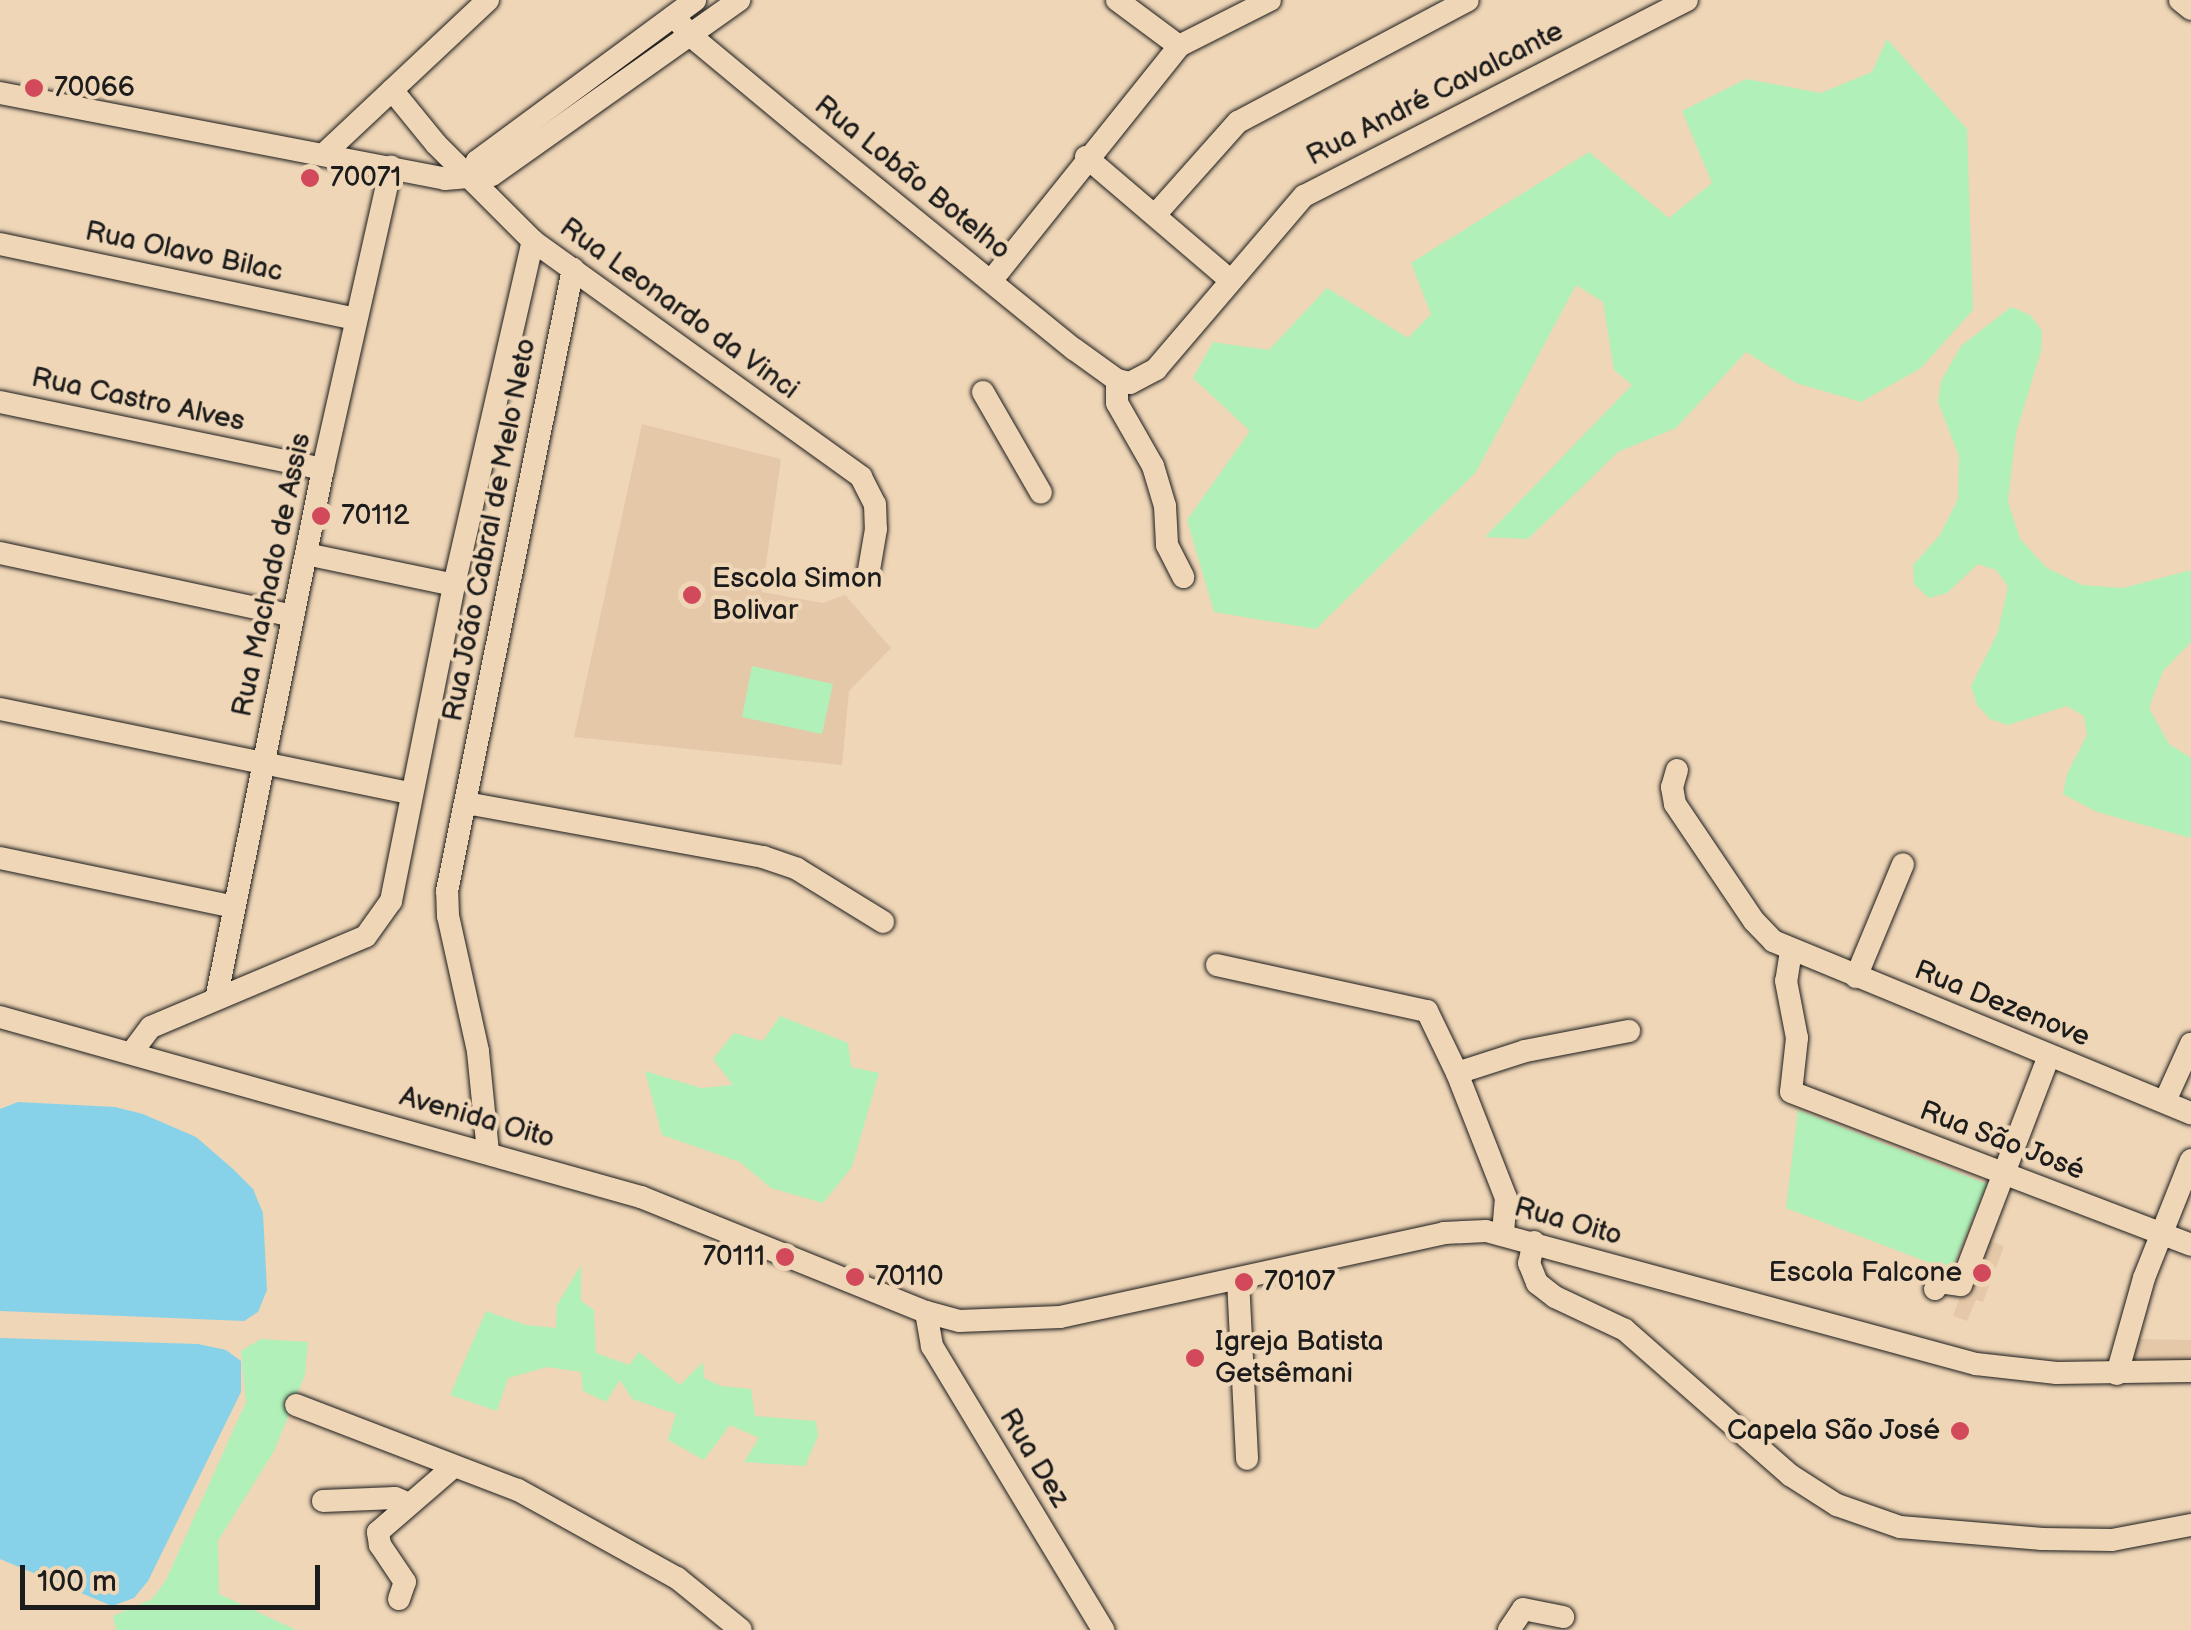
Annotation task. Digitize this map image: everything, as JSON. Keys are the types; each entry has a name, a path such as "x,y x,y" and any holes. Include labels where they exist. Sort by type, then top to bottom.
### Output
{"street":[{"path":"324,154 488,0"},
{"path":"473,178 477,161 695,0"},
{"path":"0,93 445,179 492,176 739,0"},
{"path":"1117,0 1179,46"},
{"path":"991,281 1179,46 1270,0"},
{"path":"1155,215 1238,122 1468,0"},
{"name":"Rua André Cavalcante","path":"1117,380 1130,383 1144,378 1198,321 1293,205 1318,187 1686,0"},
{"path":"2180,0 2191,10"},
{"name":"Rua Lobão Botelho","path":"674,16 691,36 1117,380"},
{"name":"Rua Leonardo da Vinci","path":"392,90 436,144 532,241 861,477 875,504 876,529 869,570"},
{"path":"1086,158 1230,280"},
{"name":"Rua Machado de Assis","path":"217,995 323,469 391,167"},
{"name":"Rua João Cabral de Melo Neto","path":"132,1052 151,1027 217,995 336,950 375,927 392,901 454,585 532,241"},
{"name":"Rua Olavo Bilac","path":"0,244 356,320"},
{"name":"Rua João Cabral de Melo Neto","path":"488,1152 478,1052 446,905 572,268"},
{"path":"1117,380 1117,404 1153,466 1165,506 1167,546 1183,577"},
{"path":"983,392 1040,493"},
{"name":"Rua Castro Alves","path":"0,402 323,469"},
{"path":"0,553 293,616"},
{"name":"Rua João Cabral de Melo Neto","path":"306,554 454,585"},
{"path":"0,709 411,793"},
{"name":"Rua Dezenove","path":"1676,770 1672,787 1675,804 1754,920 1773,941 2191,1112"},
{"path":"466,803 763,857 797,869 883,922"},
{"path":"0,858 234,907"},
{"path":"1856,977 1904,864"},
{"name":"Rua São José","path":"1791,951 1786,981 1797,1038 1792,1092 2191,1246"},
{"path":"1217,965 1419,1007 1432,1018 1506,1198 1503,1233"},
{"name":"Avenida Oito","path":"0,1017 488,1152 682,1212 926,1312"},
{"path":"1457,1073 1525,1051 1629,1032"},
{"path":"2165,1101 2191,1044"},
{"path":"1936,1290 1939,1282 1962,1285 2049,1056"},
{"path":"2118,1374 2160,1234 2191,1160"},
{"name":"Rua Oito","path":"926,1312 958,1321 993,1323 1060,1317 1444,1233 1503,1233 1976,1364 2011,1370 2118,1374 2191,1371"},
{"path":"1534,1242 1528,1263 1536,1283 1554,1297 1626,1330 1790,1474 1837,1506 1900,1528 2060,1540 2128,1539 2191,1526"},
{"path":"1238,1280 1248,1458"},
{"name":"Rua Dez","path":"926,1312 932,1346 1103,1630"},
{"path":"296,1405 337,1424 374,1431 452,1468 508,1484 677,1578 741,1630"},
{"path":"399,1599 406,1582 380,1545 378,1532 452,1468"},
{"path":"323,1500 394,1498 409,1504"},
{"path":"1508,1630 1522,1609 1562,1616"}],"shaded area":[{"name":"Escola Simon Bolivar","path":"642,424 781,459 762,592 823,603 845,595 891,648 849,691 842,765 574,737"},
{"name":"Escola Falcone","path":"1982,1238 2004,1246 1983,1302 1976,1300 1967,1321 1953,1316"},
{"path":"2132,1339 2191,1340 2191,1360 2125,1361"}],"green space":[{"path":"1887,39 1967,129 1973,310 1921,368 1861,402 1796,383 1746,352 1676,428 1618,452 1528,539 1485,537 1632,385 1614,370 1603,302 1576,285 1476,472 1316,629 1214,612 1187,520 1250,431 1193,378 1213,342 1269,350 1327,288 1408,338 1431,314 1411,263 1589,152 1669,218 1712,183 1682,111 1746,79 1821,93 1872,72"},
{"path":"2011,307 2030,315 2042,331 2041,351 2016,433 2008,501 2020,539 2047,568 2082,585 2123,588 2191,570 2191,642 2163,671 2149,708 2169,744 2191,758 2191,838 2097,812 2063,794 2067,774 2087,735 2084,716 2067,706 2008,725 1990,719 1977,705 1971,686 1998,632 2008,586 1996,570 1978,564 1947,593 1929,598 1914,584 1913,565 1940,535 1958,499 1959,456 1938,402 1941,381 1961,346"},
{"path":"752,666 833,684 822,734 742,717"},
{"path":"780,1016 848,1043 851,1067 879,1073 852,1167 823,1203 771,1188 740,1162 662,1135 645,1071 701,1088 733,1085 713,1059 734,1033 763,1041"},
{"path":"1798,1110 1987,1184 1951,1271 1786,1208"},
{"path":"581,1265 581,1301 594,1310 596,1353 629,1365 639,1352 680,1385 703,1362 704,1378 721,1386 751,1389 755,1416 816,1421 818,1436 805,1466 744,1462 759,1438 730,1425 704,1460 668,1440 676,1414 632,1399 620,1380 606,1402 583,1391 581,1372 547,1367 508,1378 497,1411 450,1395 486,1311 526,1325 556,1328 557,1305"},
{"path":"261,1339 308,1342 305,1375 274,1451 218,1541 219,1594 296,1630 116,1630 113,1616 152,1599 166,1580 246,1402 241,1351"}],"water":[{"path":"18,1102 115,1107 143,1114 196,1137 233,1169 253,1189 263,1213 267,1290 258,1312 244,1321 0,1311 0,1109"},
{"path":"0,1338 198,1344 226,1350 241,1361 241,1392 148,1581 134,1598 112,1606 0,1559"}],"place":[{"name":"70066","path":"34,88"},
{"name":"70071","path":"310,178"},
{"name":"70112","path":"321,516"},
{"name":"Escola Simon Bolivar","path":"692,595"},
{"name":"70111","path":"785,1257"},
{"name":"Escola Falcone","path":"1982,1273"},
{"name":"70110","path":"855,1277"},
{"name":"70107","path":"1244,1282"},
{"name":"Igreja Batista Getsêmani","path":"1195,1358"},
{"name":"Capela São José","path":"1960,1431"}]}
